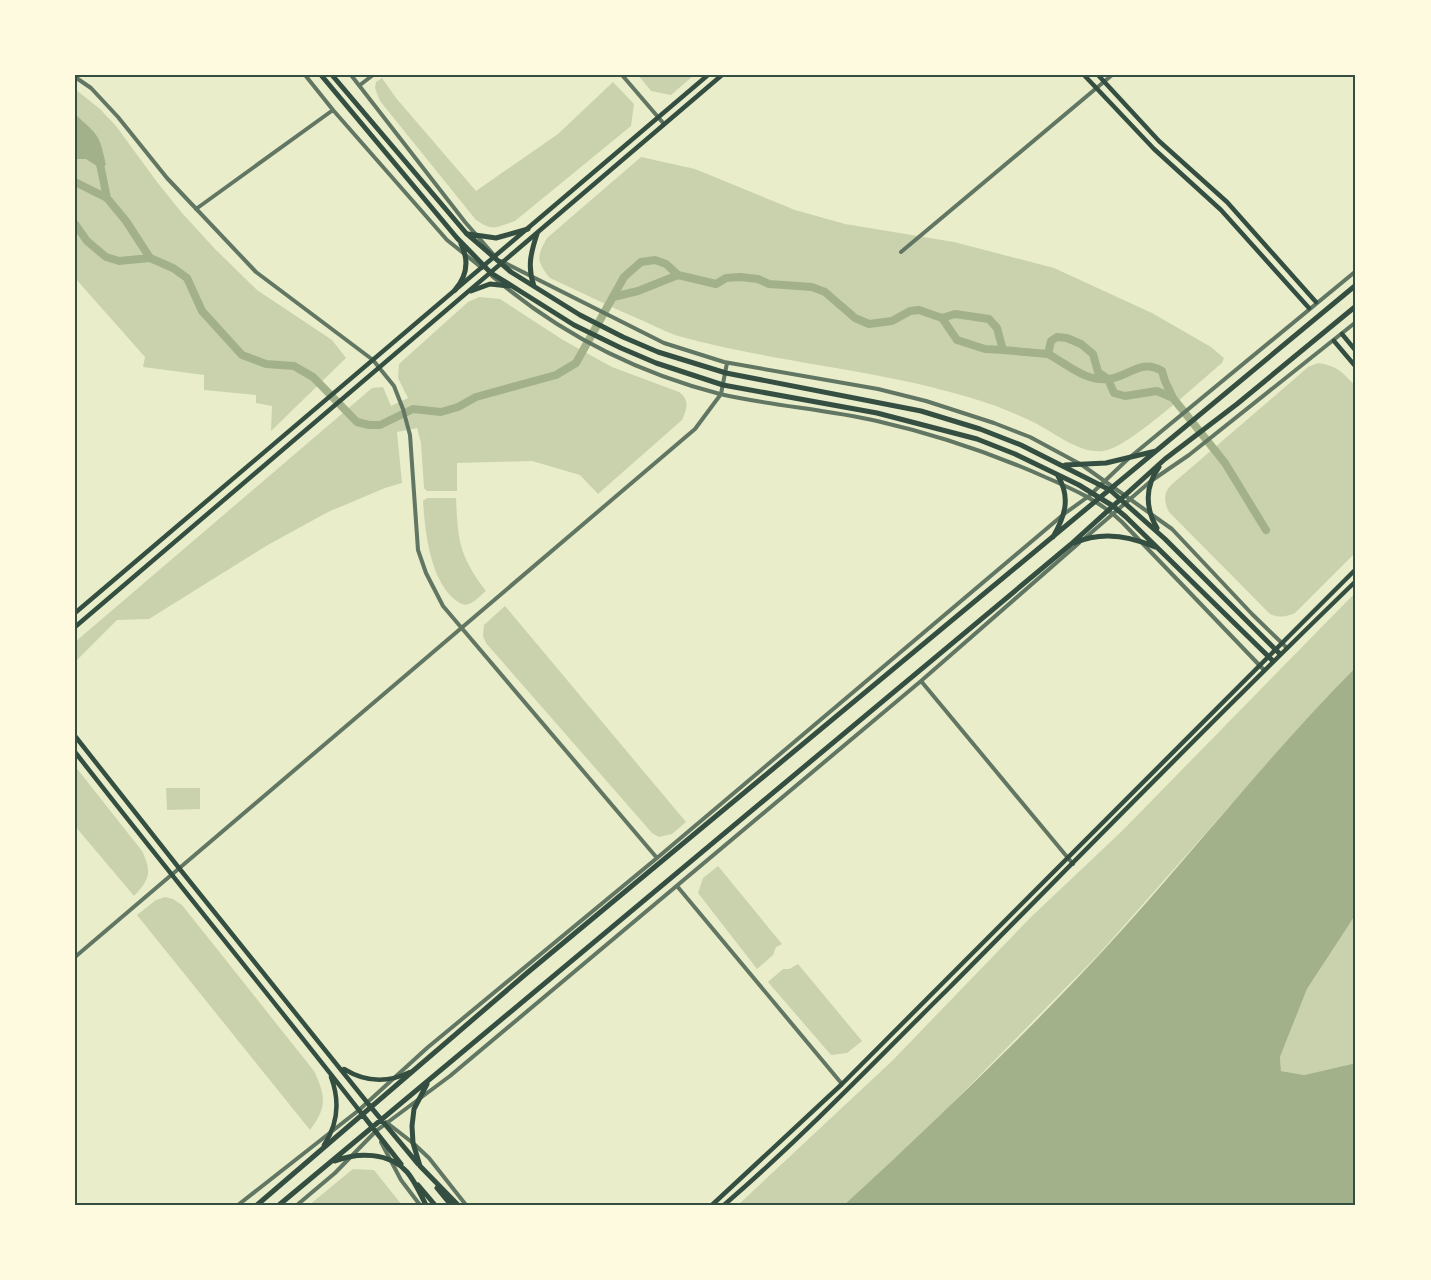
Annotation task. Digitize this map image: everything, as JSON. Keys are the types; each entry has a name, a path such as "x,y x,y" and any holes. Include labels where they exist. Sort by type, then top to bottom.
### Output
{"main road":[{"path":"321,75 483,266 574,325 656,363 723,385 920,423 977,439 1057,474 1113,510 1161,550 1271,659"},
{"path":"332,75 466,233 502,263 580,315 658,352 726,373 921,411 1000,437 1103,483 1124,499 1278,652"},
{"path":"75,613 708,75"},
{"path":"75,627 722,75"},
{"path":"1084,75 1154,149 1221,210 1309,308"},
{"path":"1098,75 1159,141 1227,202 1316,302"},
{"path":"466,233 480,237 503,237 528,229"},
{"path":"534,286 530,260 537,234"},
{"path":"455,290 464,274 465,254 457,238"},
{"path":"471,291 490,284 520,291"},
{"path":"257,1205 369,1104 422,1064 527,973 1356,285"},
{"path":"279,1205 328,1164 374,1130 436,1074 1113,510 1165,459 1237,404 1356,306"},
{"path":"1342,334 1356,351"},
{"path":"1334,341 1356,367"},
{"path":"1061,465 1106,463 1158,451"},
{"path":"1165,459 1151,481 1148,497 1153,522 1165,539"},
{"path":"1050,540 1064,514 1066,502 1063,485 1057,474"},
{"path":"1070,545 1084,538 1114,535 1139,540 1161,550"},
{"path":"1278,652 1282,642 1356,569"},
{"path":"724,1205 772,1164 1264,670 1278,652 1287,648 1356,581"},
{"path":"712,1205 842,1084 1259,665 1271,659"},
{"path":"75,736 451,1205"},
{"path":"75,752 171,876 326,1066 435,1205"},
{"path":"338,1065 351,1074 365,1079 393,1079 422,1064"},
{"path":"319,1151 332,1131 336,1114 337,1099 334,1084 326,1066"},
{"path":"436,1074 418,1098 413,1118 413,1143 420,1166 458,1205"},
{"path":"328,1164 350,1156 376,1156 393,1161 408,1173 426,1205"}],"street":[{"path":"305,75 447,240 483,266"},
{"path":"351,75 494,257"},
{"path":"360,85 373,75"},
{"path":"622,75 664,124"},
{"path":"902,252 1112,75"},
{"path":"75,77 91,88 118,117 167,178 256,272 381,368 394,386 410,435 418,550 436,594 462,629 657,858"},
{"path":"196,209 333,110"},
{"path":"502,263 531,275 664,344 727,363 878,389 926,401 1030,437 1082,465 1103,483"},
{"path":"369,1104 427,1048 657,858 1064,514 1091,495 1129,458 1221,381 1356,271"},
{"path":"491,273 520,300 567,332 616,358 654,373 721,394 876,421 973,449 1091,495"},
{"path":"1287,648 1172,529 1150,513 1124,499 1189,455 1356,322"},
{"path":"75,957 695,429 721,394 727,363"},
{"path":"466,1205 429,1158 384,1121 459,1069 921,681 1113,510 1264,670"},
{"path":"921,681 1072,864"},
{"path":"677,886 842,1084"},
{"path":"238,1205 332,1131 360,1112"},
{"path":"297,1205 335,1173 374,1130 393,1161 401,1180 420,1205"}],"shaded area":[{"path":"638,75 694,75 671,95 651,91"},
{"path":"382,78 396,98 476,191 558,134 613,82 634,104 631,126 515,221 491,227 476,220 380,101 375,88 376,82"},
{"path":"75,89 100,109 116,126 182,213 216,250 257,290 332,340 346,358 271,431 272,406 256,403 256,395 204,390 204,375 143,367 145,357 75,278"},
{"path":"75,114 96,135 106,165 100,168 86,159 75,159"},
{"path":"641,157 695,169 795,210 845,224 954,242 1054,268 1152,313 1211,347 1224,358 1222,363 1146,427 1115,447 1094,451 1076,446 1033,422 996,406 957,394 879,376 721,347 673,334 550,278 540,263 541,249 547,238"},
{"path":"479,297 500,299 563,340 612,367 679,392 685,398 686,405 682,420 598,494 580,475 532,461 457,463 457,491 427,491 424,488 421,443 417,428 397,432 402,483 328,512 266,546 149,619 117,620 75,662 75,642 372,388 383,387 391,406 408,398 398,378 399,364 468,302"},
{"path":"1318,363 1339,370 1356,387 1356,552 1295,613 1277,616 1270,614 1169,512 1165,501 1166,494 1171,485 1308,367"},
{"path":"427,498 456,498 462,548 470,567 486,591 467,605 454,599 446,590 434,567 427,540 424,513 423,501"},
{"path":"1356,592 1356,667 1099,954 936,1120 844,1205 738,1205 893,1060 1030,918 1122,831"},
{"path":"505,606 686,822 672,834 659,837 652,833 486,643 483,636 484,625"},
{"path":"1356,667 1356,914 1307,989 1280,1057 1281,1071 1304,1075 1356,1063 1356,1205 844,1205 974,1082 1069,987 1290,737"},
{"path":"75,766 142,851 148,875 134,896 75,826"},
{"path":"166,788 200,788 200,809 167,810"},
{"path":"718,866 782,944 776,947 773,955 757,969 698,893 703,878"},
{"path":"165,897 182,905 314,1071 321,1088 323,1102 316,1122 310,1130 137,915 156,900"},
{"path":"1356,914 1356,1063 1304,1075 1281,1071 1280,1057 1307,989"},
{"path":"798,964 862,1041 847,1053 831,1055 768,982 783,969 789,969"},
{"path":"353,1169 374,1170 402,1205 309,1205"}],"waterway":[{"path":"96,159 100,164 107,198"},
{"path":"75,182 107,198 126,221 150,258"},
{"path":"75,224 87,241 106,257 119,261 150,258 173,268 187,278 202,311 242,355 266,364 294,366 313,377 357,422 369,425 380,425 413,409 441,412 458,407 476,397 556,375 576,363 624,277 641,262 655,260 666,264 678,275 716,284 726,278 740,277 758,279 769,284 812,287 825,292 855,318 869,324 892,321 910,311 919,310 942,318 955,314 989,319 997,328 1003,350 1048,354 1051,341 1057,337 1067,338 1081,344 1093,354 1098,372 1108,379 1114,393 1125,396 1157,391 1173,398 1225,463 1266,530"},
{"path":"613,297 638,291 678,275"},
{"path":"942,318 957,340 985,349 1003,350"},
{"path":"1048,354 1092,378 1115,378 1141,367 1154,368 1162,371 1173,398"}]}
